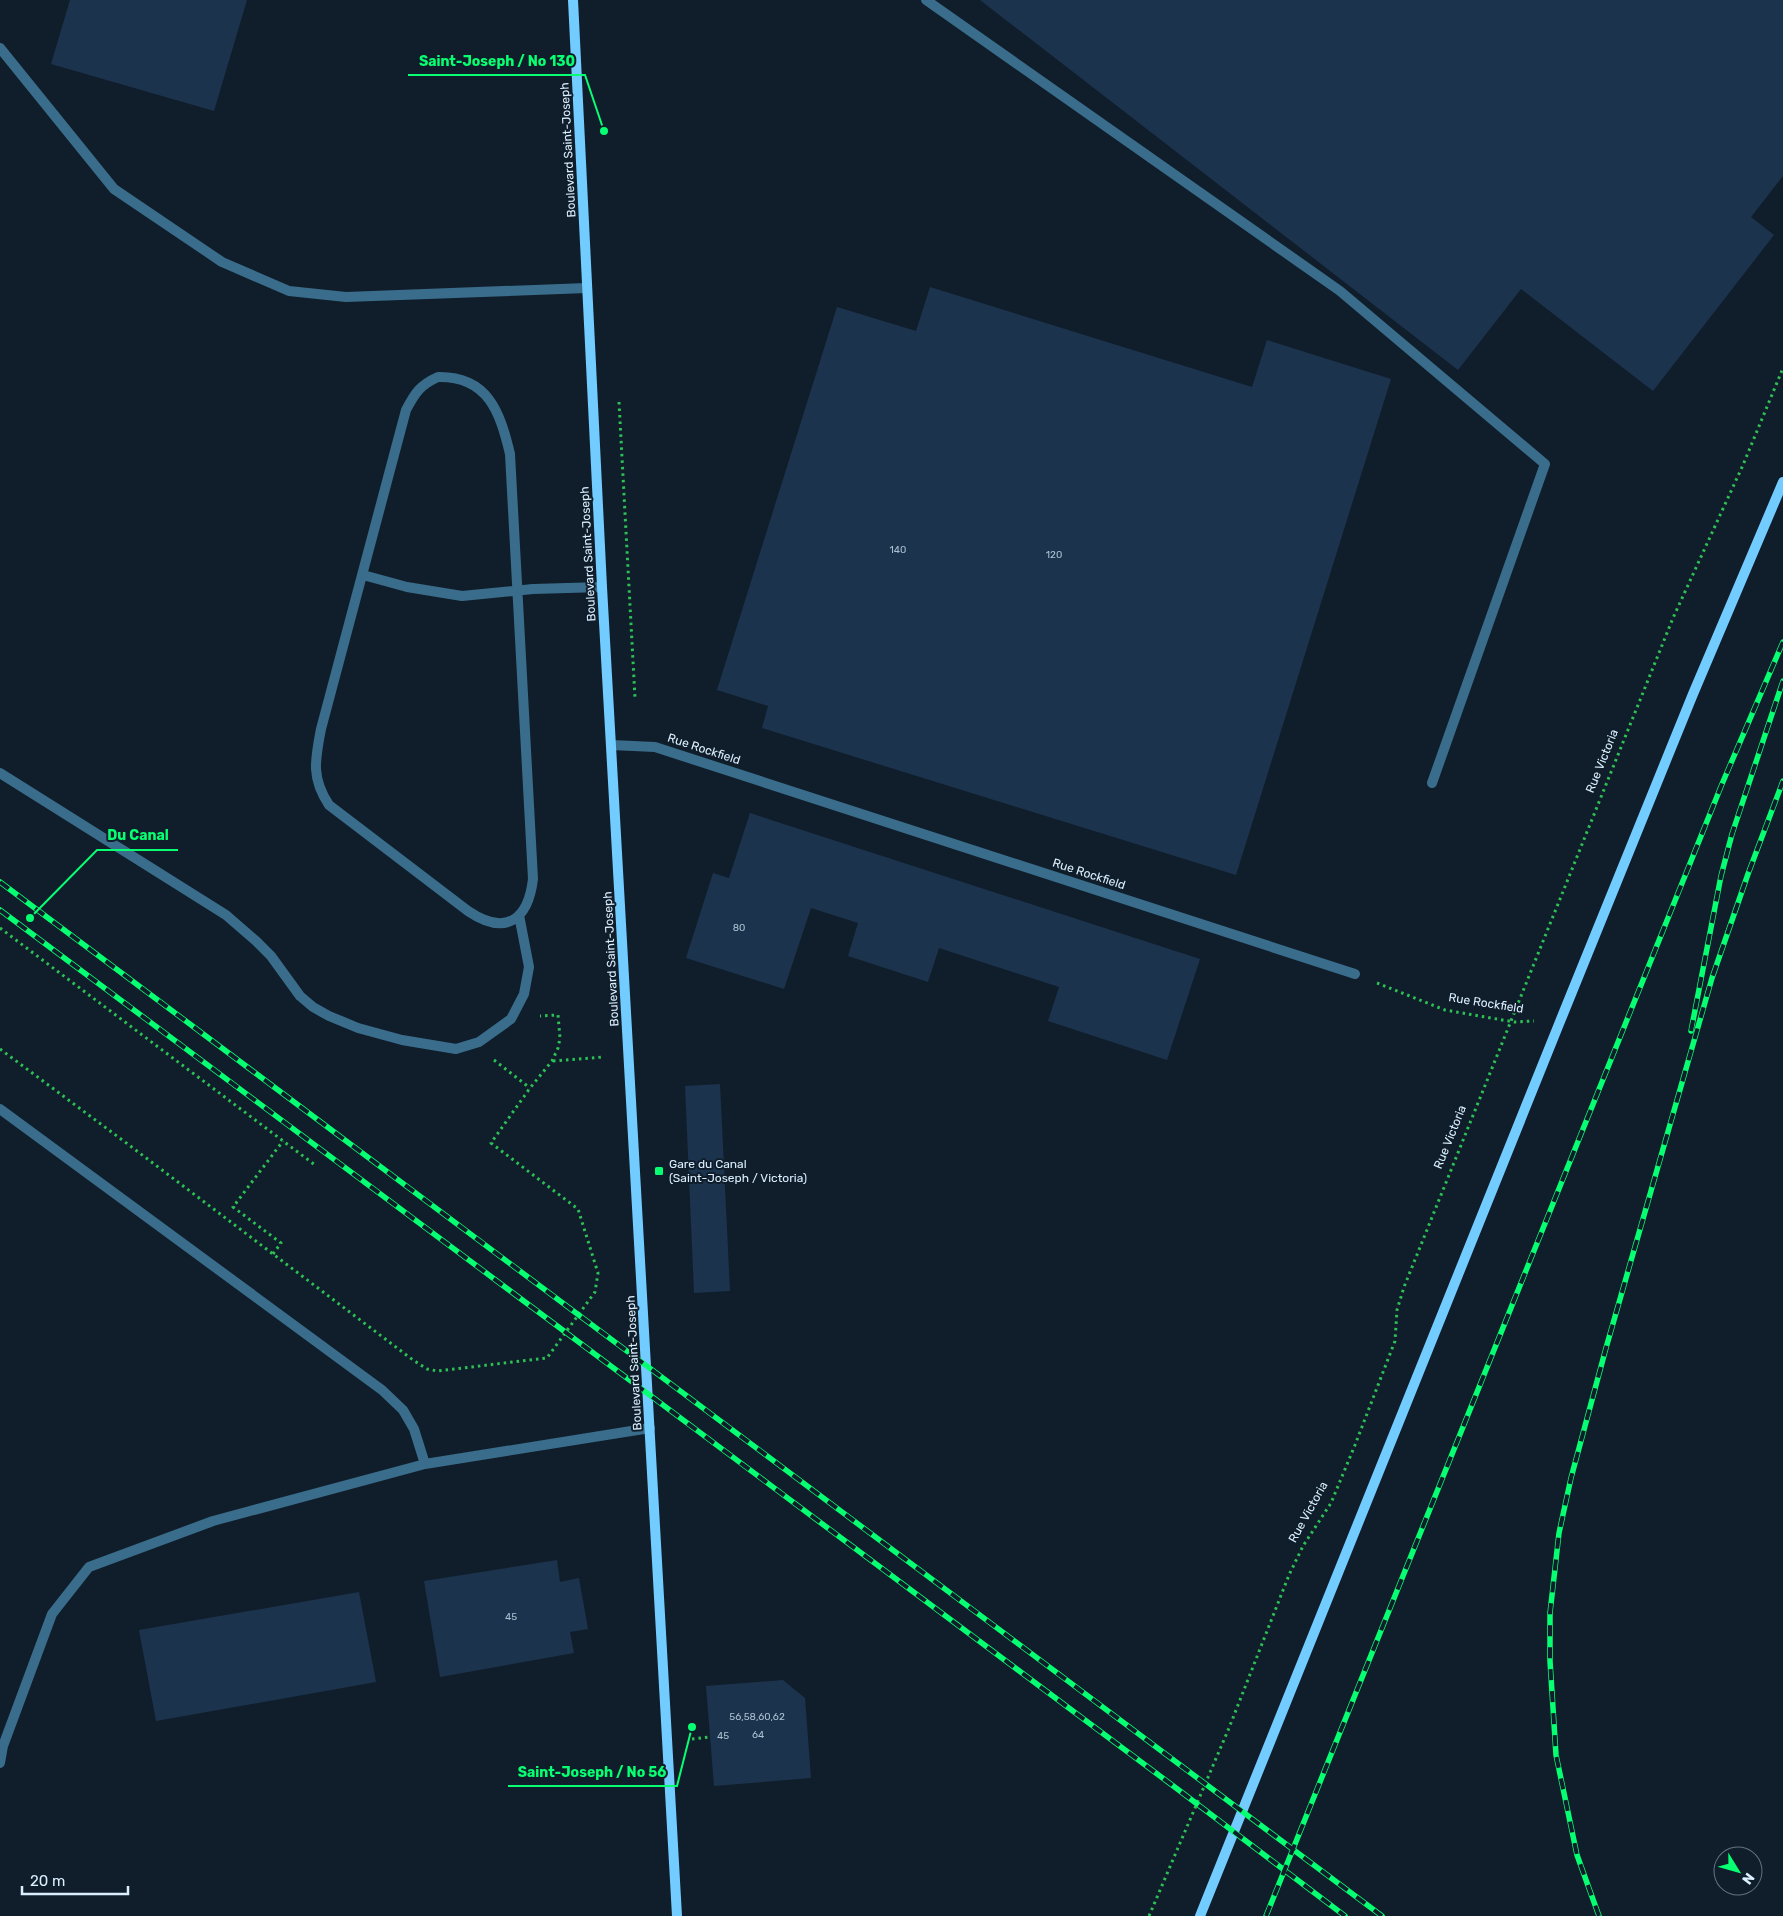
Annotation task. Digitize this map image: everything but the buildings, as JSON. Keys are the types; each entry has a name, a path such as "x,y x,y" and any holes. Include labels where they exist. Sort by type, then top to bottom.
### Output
{"street":[{"name":"Boulevard Saint-Joseph","path":"572,0 602,587 677,1916"},
{"path":"1200,1916 1559,1024 1783,482"}],"lane":[{"path":"926,0 1340,291 1544,464 1432,783"},
{"path":"0,48 114,188 222,262 289,291 346,296 587,288"},
{"path":"454,377 467,381 479,388 497,411 510,454 516,591 534,879 528,904 519,915 506,923 495,924 482,920 329,806 320,792 316,779 319,739 363,575 406,410 414,394 424,383 438,378 454,377"},
{"path":"363,575 407,587 462,596 516,591 602,587"},
{"name":"Rue Rockfield","path":"611,745 655,747 1355,974"},
{"path":"0,774 243,927 271,956 300,996 313,1007 358,1028 402,1040 456,1049 480,1042 511,1018 524,994 529,968 519,915"},
{"path":"0,1109 382,1390 403,1410 414,1429 425,1464"},
{"path":"0,1763 3,1746 52,1614 89,1567 214,1521 425,1464 650,1428"}],"path":[{"name":"Rue Victoria","path":"1149,1916 1229,1728 1290,1575 1303,1546 1330,1503 1355,1444 1392,1350 1395,1340 1397,1310 1404,1288 1673,618 1742,465 1783,368"},
{"path":"619,401 635,698"},
{"path":"0,928 315,1165"},
{"name":"Rue Rockfield","path":"1355,974 1445,1010 1510,1022 1534,1021 1559,1024"},
{"path":"0,1049 427,1369 436,1371 547,1358 595,1292 598,1273 578,1209 491,1143 530,1088 552,1061 560,1038 558,1015"},
{"path":"473,1045 530,1088"},
{"path":"552,1061 602,1057"},
{"path":"273,1254 281,1243 233,1207 283,1141"},
{"path":"692,1739 710,1737"}],"railway":[{"path":"1266,1916 1722,784 1783,642"},
{"path":"1691,1031 1721,876 1732,834 1783,681"},
{"path":"1599,1916 1577,1855 1556,1755 1550,1661 1550,1613 1559,1533 1571,1478 1606,1348 1712,978 1783,781"},
{"path":"0,882 1382,1916"},
{"path":"0,910 1345,1916"}],"place":[{"name":"Saint-Joseph / No 130","path":"604,131"},
{"name":"Du Canal","path":"30,918"},
{"name":"Gare du Canal (Saint-Joseph / Victoria)","path":"659,1171"},
{"name":"Saint-Joseph / No 56","path":"692,1727"}]}
